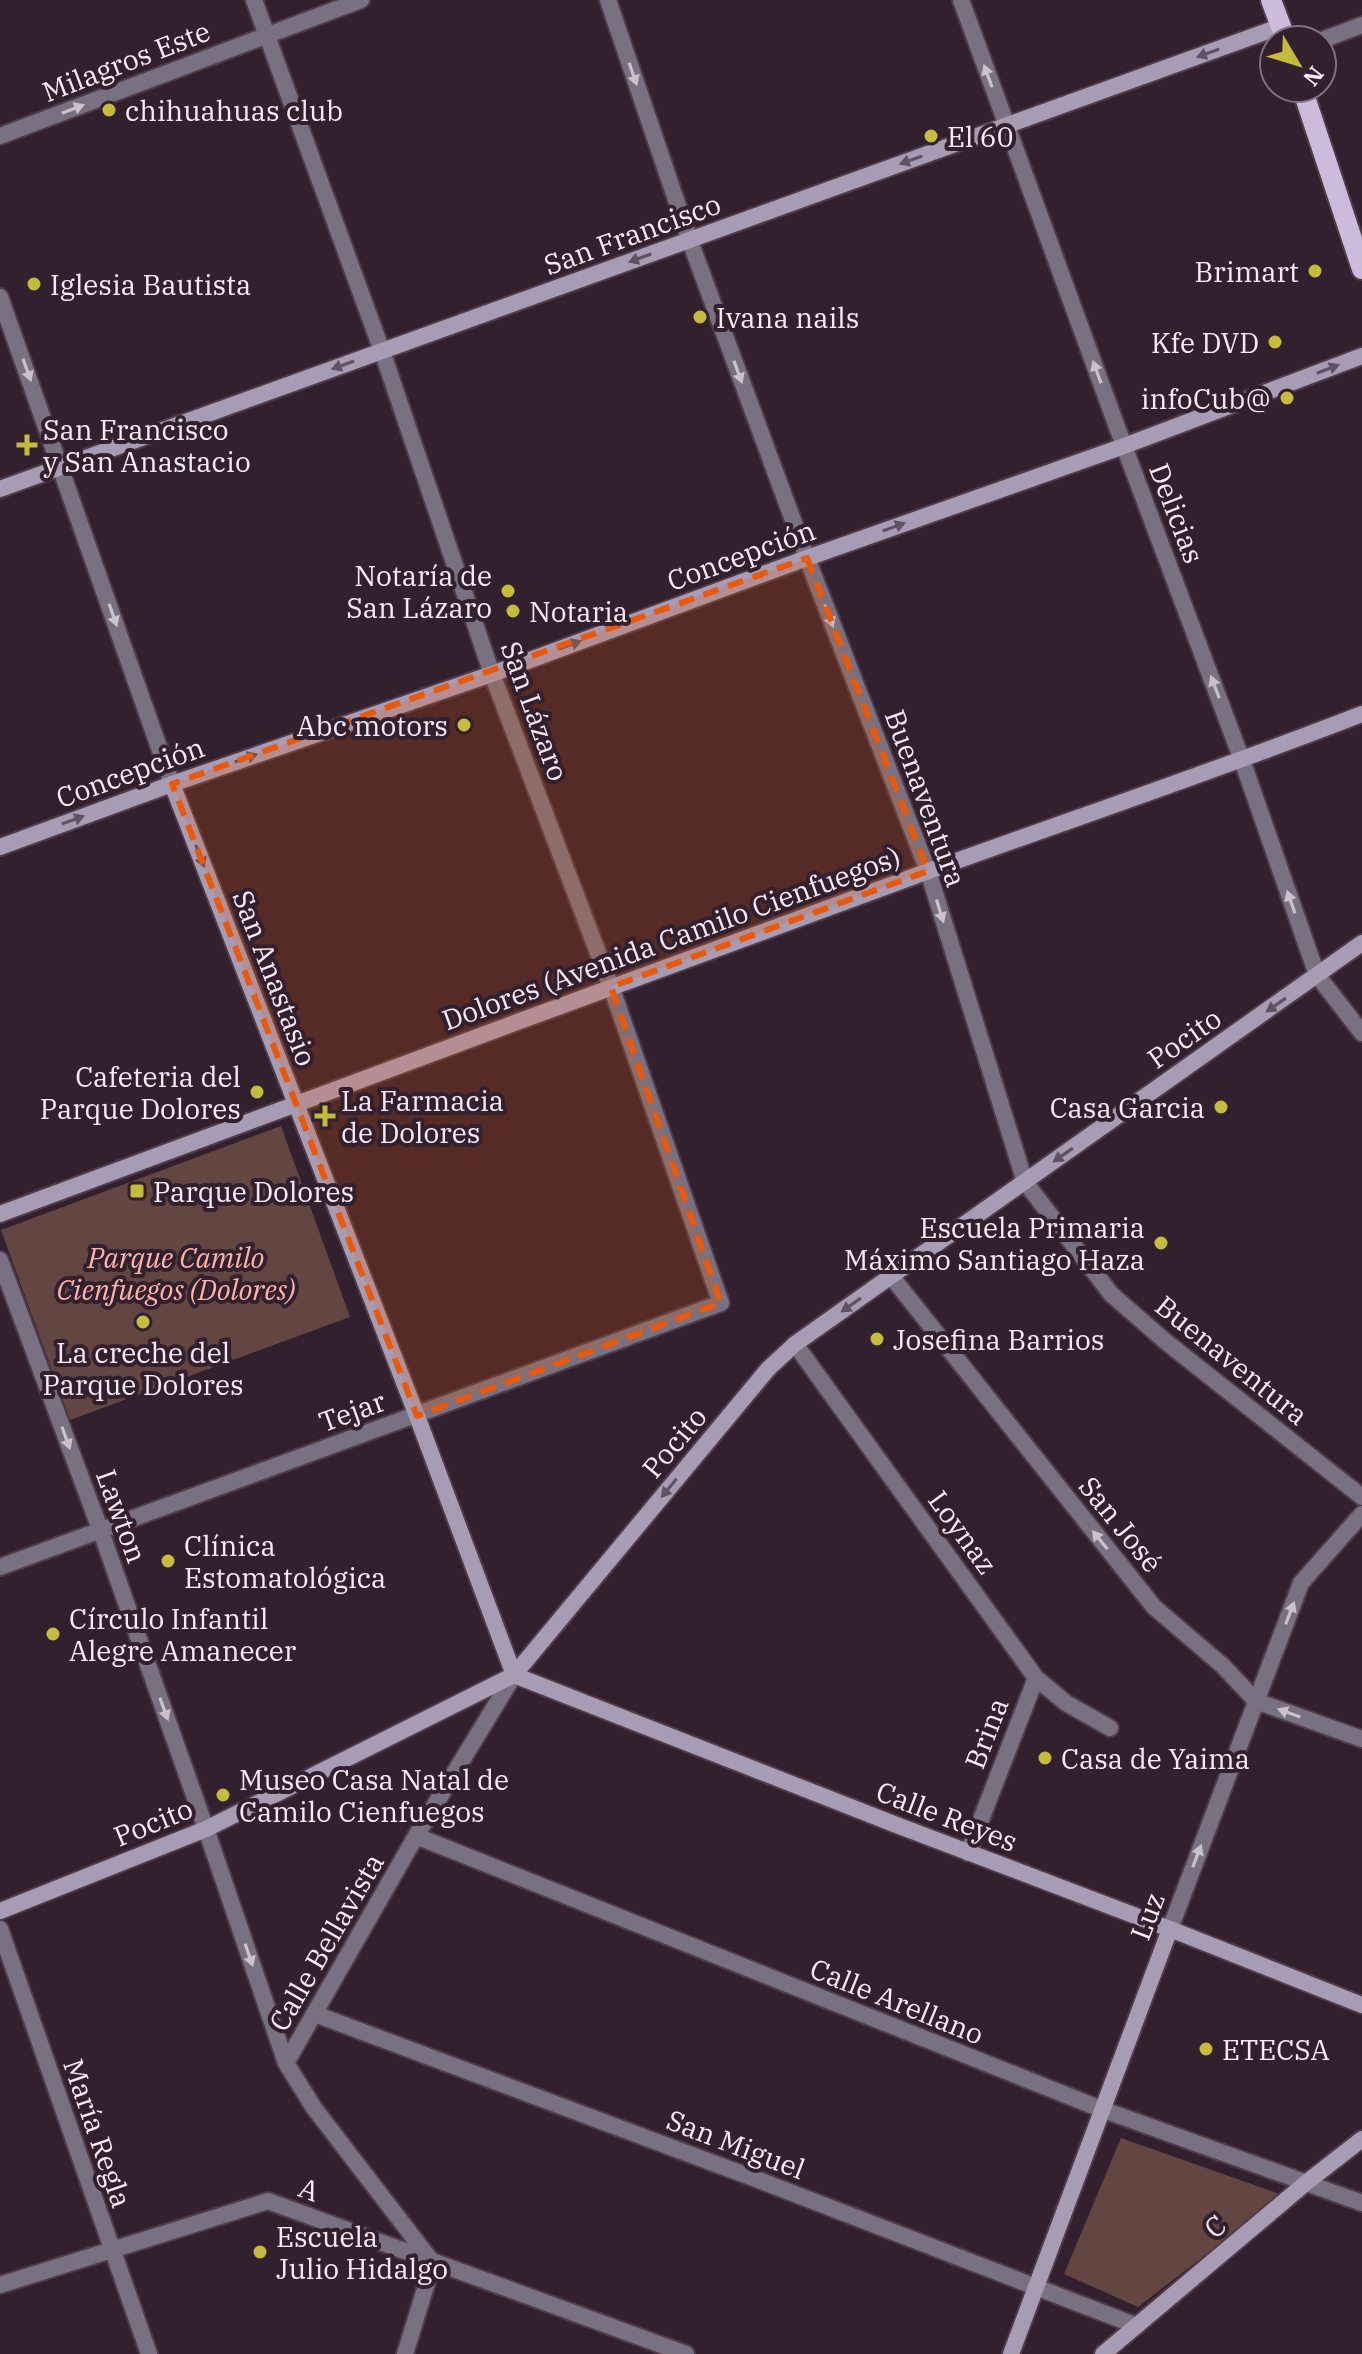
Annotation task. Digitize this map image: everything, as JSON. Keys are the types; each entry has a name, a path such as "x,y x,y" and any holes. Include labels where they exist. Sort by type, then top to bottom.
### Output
{"main road":[{"path":"1271,0 1280,24"},
{"path":"1307,104 1362,269"}],"street":[{"name":"San Lázaro","path":"254,0 382,351 492,674 611,987 721,1303"},
{"name":"Milagros Este","path":"0,136 361,0"},
{"name":"Buenaventura","path":"608,0 690,241 807,558 928,871 1025,1182 1111,1294 1165,1341 1362,1497"},
{"name":"Delicias","path":"961,0 1242,760 1317,975 1362,1033"},
{"path":"1338,34 1362,25"},
{"name":"San Francisco","path":"0,489 1006,126 1258,42"},
{"name":"San Anastasio","path":"0,297 172,784 514,1675"},
{"name":"Concepción","path":"0,847 492,674 1124,446 1362,356"},
{"name":"Dolores (Avenida Camilo Cienfuegos)","path":"0,1214 611,987 1362,714"},
{"name":"Pocito","path":"0,1911 206,1829 514,1675 768,1369 795,1344 1362,943"},
{"name":"Lawton","path":"0,1260 100,1529 286,2063"},
{"name":"San José","path":"891,1276 1154,1607 1223,1666 1256,1701 1362,1739"},
{"name":"Tejar","path":"0,1567 721,1303"},
{"name":"Loynaz","path":"795,1344 1036,1678 1066,1703 1110,1728"},
{"name":"Luz","path":"1011,2354 1301,1583 1362,1514"},
{"name":"Calle Bellavista","path":"433,2263 314,2108 286,2063 416,1836 514,1675"},
{"name":"Calle Reyes","path":"514,1675 1362,2005"},
{"name":"Brina","path":"968,1853 1036,1678"},
{"name":"Calle Arellano","path":"416,1836 1101,2109 1362,2203"},
{"name":"María Regla","path":"0,1929 149,2354"},
{"name":"San Miguel","path":"315,2014 1137,2326"},
{"name":"C","path":"1103,2354 1362,2139"},
{"name":"A","path":"0,2285 268,2201 686,2354"},
{"path":"405,2354 433,2263"}],"highlighted area":[{"path":"807,558 928,871 611,987 721,1303 417,1416 172,784"}],"green space":[{"name":"Parque Camilo Cienfuegos (Dolores)","path":"281,1126 350,1317 70,1420 1,1230"},
{"path":"1121,2138 1283,2195 1138,2307 1064,2274"}],"place":[{"name":"chihuahuas club","path":"109,110"},
{"name":"El 60","path":"931,136"},
{"name":"Brimart","path":"1315,271"},
{"name":"Iglesia Bautista","path":"34,284"},
{"name":"Ivana nails","path":"700,317"},
{"name":"Kfe DVD","path":"1275,342"},
{"name":"infoCub@","path":"1287,398"},
{"name":"San Francisco y San Anastacio","path":"27,445"},
{"name":"Notaría de San Lázaro","path":"508,591"},
{"name":"Notaria","path":"513,611"},
{"name":"Abc motors","path":"464,725"},
{"name":"Cafeteria del Parque Dolores","path":"257,1092"},
{"name":"Casa Garcia","path":"1221,1107"},
{"name":"La Farmacia de Dolores","path":"325,1116"},
{"name":"Parque Dolores","path":"137,1191"},
{"name":"Escuela Primaria Máximo Santiago Haza","path":"1161,1243"},
{"name":"La creche del Parque Dolores","path":"143,1322"},
{"name":"Josefina Barrios","path":"877,1339"},
{"name":"Clínica Estomatológica","path":"168,1561"},
{"name":"Círculo Infantil Alegre Amanecer","path":"53,1634"},
{"name":"Casa de Yaima","path":"1045,1758"},
{"name":"Museo Casa Natal de Camilo Cienfuegos","path":"223,1795"},
{"name":"ETECSA","path":"1206,2049"},
{"name":"Escuela Julio Hidalgo","path":"260,2252"}]}
